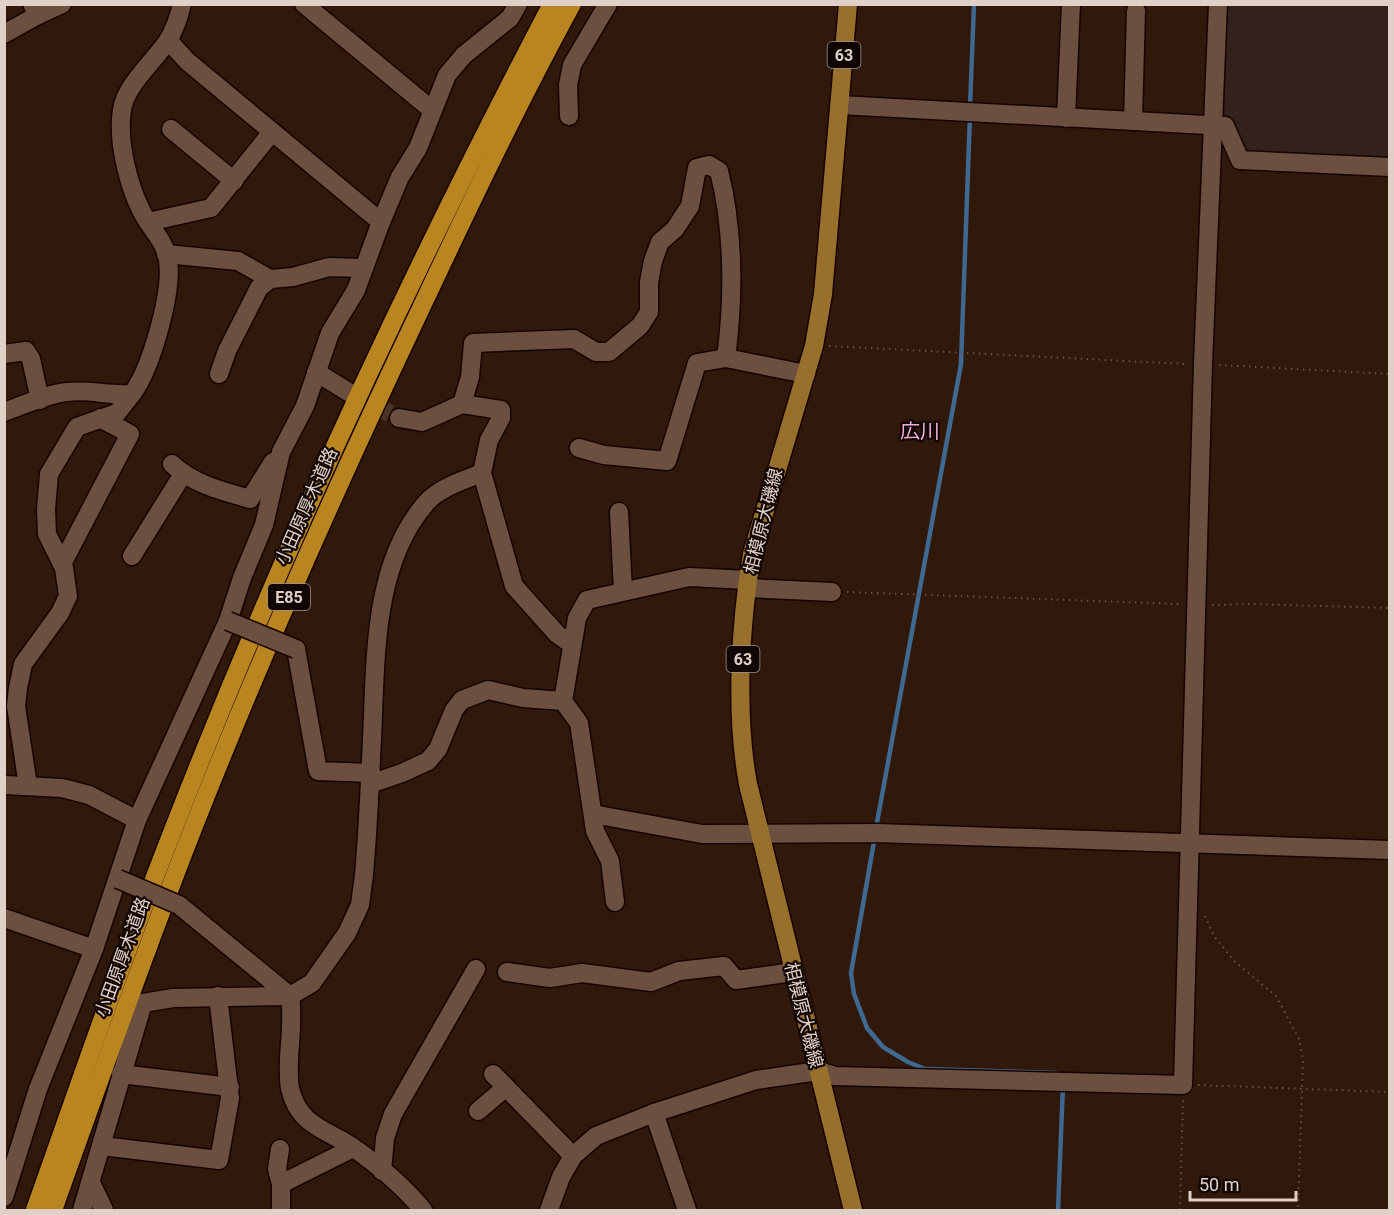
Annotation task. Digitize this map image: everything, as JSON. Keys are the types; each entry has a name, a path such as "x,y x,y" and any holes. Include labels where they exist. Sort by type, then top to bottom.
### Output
{"highway":[{"name":"小田原厚木道路","path":"35,1210 109,1000 177,820 266,604 370,370 479,143 552,4"},
{"name":"小田原厚木道路","path":"53,1210 181,860 278,621 386,381 495,152 572,4"}],"main road":[{"name":"相模原大磯線","path":"848,4 824,294 814,346 766,503 748,584 740,701 741,748 759,833 853,1210"}],"street":[{"path":"5,32 35,10 62,4"},
{"path":"28,786 16,706 23,664 60,613 68,596 62,564 47,534 46,509 49,474 77,427 117,413 132,394 150,364 168,279 166,254 162,242 141,210 121,146 122,108 132,88 168,40 183,4"},
{"path":"304,4 432,110"},
{"path":"132,556 177,469 212,488 250,499 281,452 304,406 330,333 356,290 400,177 418,148 447,75 464,55 510,18 518,4"},
{"path":"569,116 568,85 572,65 608,4"},
{"path":"1066,118 1071,4"},
{"path":"549,1210 561,1177 573,1156 596,1136 654,1113 756,1080 818,1071 835,1076 1183,1085 1203,364 1218,4"},
{"path":"1133,121 1136,11"},
{"path":"168,40 187,61 381,222"},
{"path":"840,105 1226,126 1240,160 1389,166"},
{"path":"148,222 211,208 272,132"},
{"path":"176,140 234,181"},
{"path":"462,404 470,377 473,343 574,339 596,352 609,352 624,342 650,312 649,282 660,242 675,230 690,206 697,168 709,165 719,171 728,206 731,323 726,358"},
{"path":"166,254 238,261 270,279"},
{"path":"219,374 227,351 259,288 270,279 293,277 329,267 364,268"},
{"path":"4,354 26,351 31,359 40,400"},
{"path":"579,448 604,455 667,461 697,363 726,358 806,374"},
{"path":"316,372 350,393"},
{"path":"4,412 64,392 87,391 110,396 132,394"},
{"path":"399,418 422,422 462,404 501,410 501,418 489,440 482,473 514,586 557,634 572,644"},
{"path":"62,564 130,434 100,418"},
{"path":"4,1197 38,1089 94,949 137,820 228,621 264,525 281,452"},
{"path":"82,1210 143,1004 173,998 290,996 312,983 347,933 360,905 376,663 384,592 394,561 410,525 428,501 454,484 482,473"},
{"path":"619,512 623,591"},
{"path":"615,902 610,861 595,831 579,723 563,702 577,618 587,600 689,577 832,592"},
{"path":"228,621 296,649 318,771 370,778 428,761 438,749 454,710 462,700 488,690 523,698 563,702"},
{"path":"4,785 62,788 88,795 137,820"},
{"path":"593,814 702,834 877,833 1389,850"},
{"path":"118,879 179,905 290,996 292,1013 290,1087 296,1105 310,1123 353,1148 408,1192 423,1210"},
{"path":"4,918 94,949"},
{"path":"507,972 550,978 582,973 651,982 679,971 724,966 736,980 793,972"},
{"path":"382,1171 385,1138 393,1114 476,969"},
{"path":"102,1146 219,1160 230,1087 218,996"},
{"path":"121,1074 230,1087"},
{"path":"478,1111 500,1081 573,1156"},
{"path":"654,1113 687,1210"},
{"path":"281,1184 353,1148"},
{"path":"280,1149 277,1169 281,1184 281,1210"},
{"path":"91,1183 104,1210"}],"path":[{"path":"814,346 1389,374"},
{"path":"832,592 1166,602 1196,606 1250,604 1389,608"},
{"path":"1190,897 1201,909 1214,936 1234,961 1276,996 1299,1039 1303,1060 1298,1210"},
{"path":"1180,1210 1183,1085 1389,1092"}],"shaded area":[{"path":"1227,5 1389,5 1389,160 1246,156 1224,114"}],"waterway":[{"path":"970,107 974,4"},
{"path":"876,828 961,364 970,115"},
{"path":"875,836 851,973 854,994 867,1028 883,1047 925,1069 1056,1073"},
{"path":"1058,1210 1063,1085"}],"tunnel":[{"path":"350,393 399,418"}],"district":[{"name":"広川","path":"920,431"}]}
